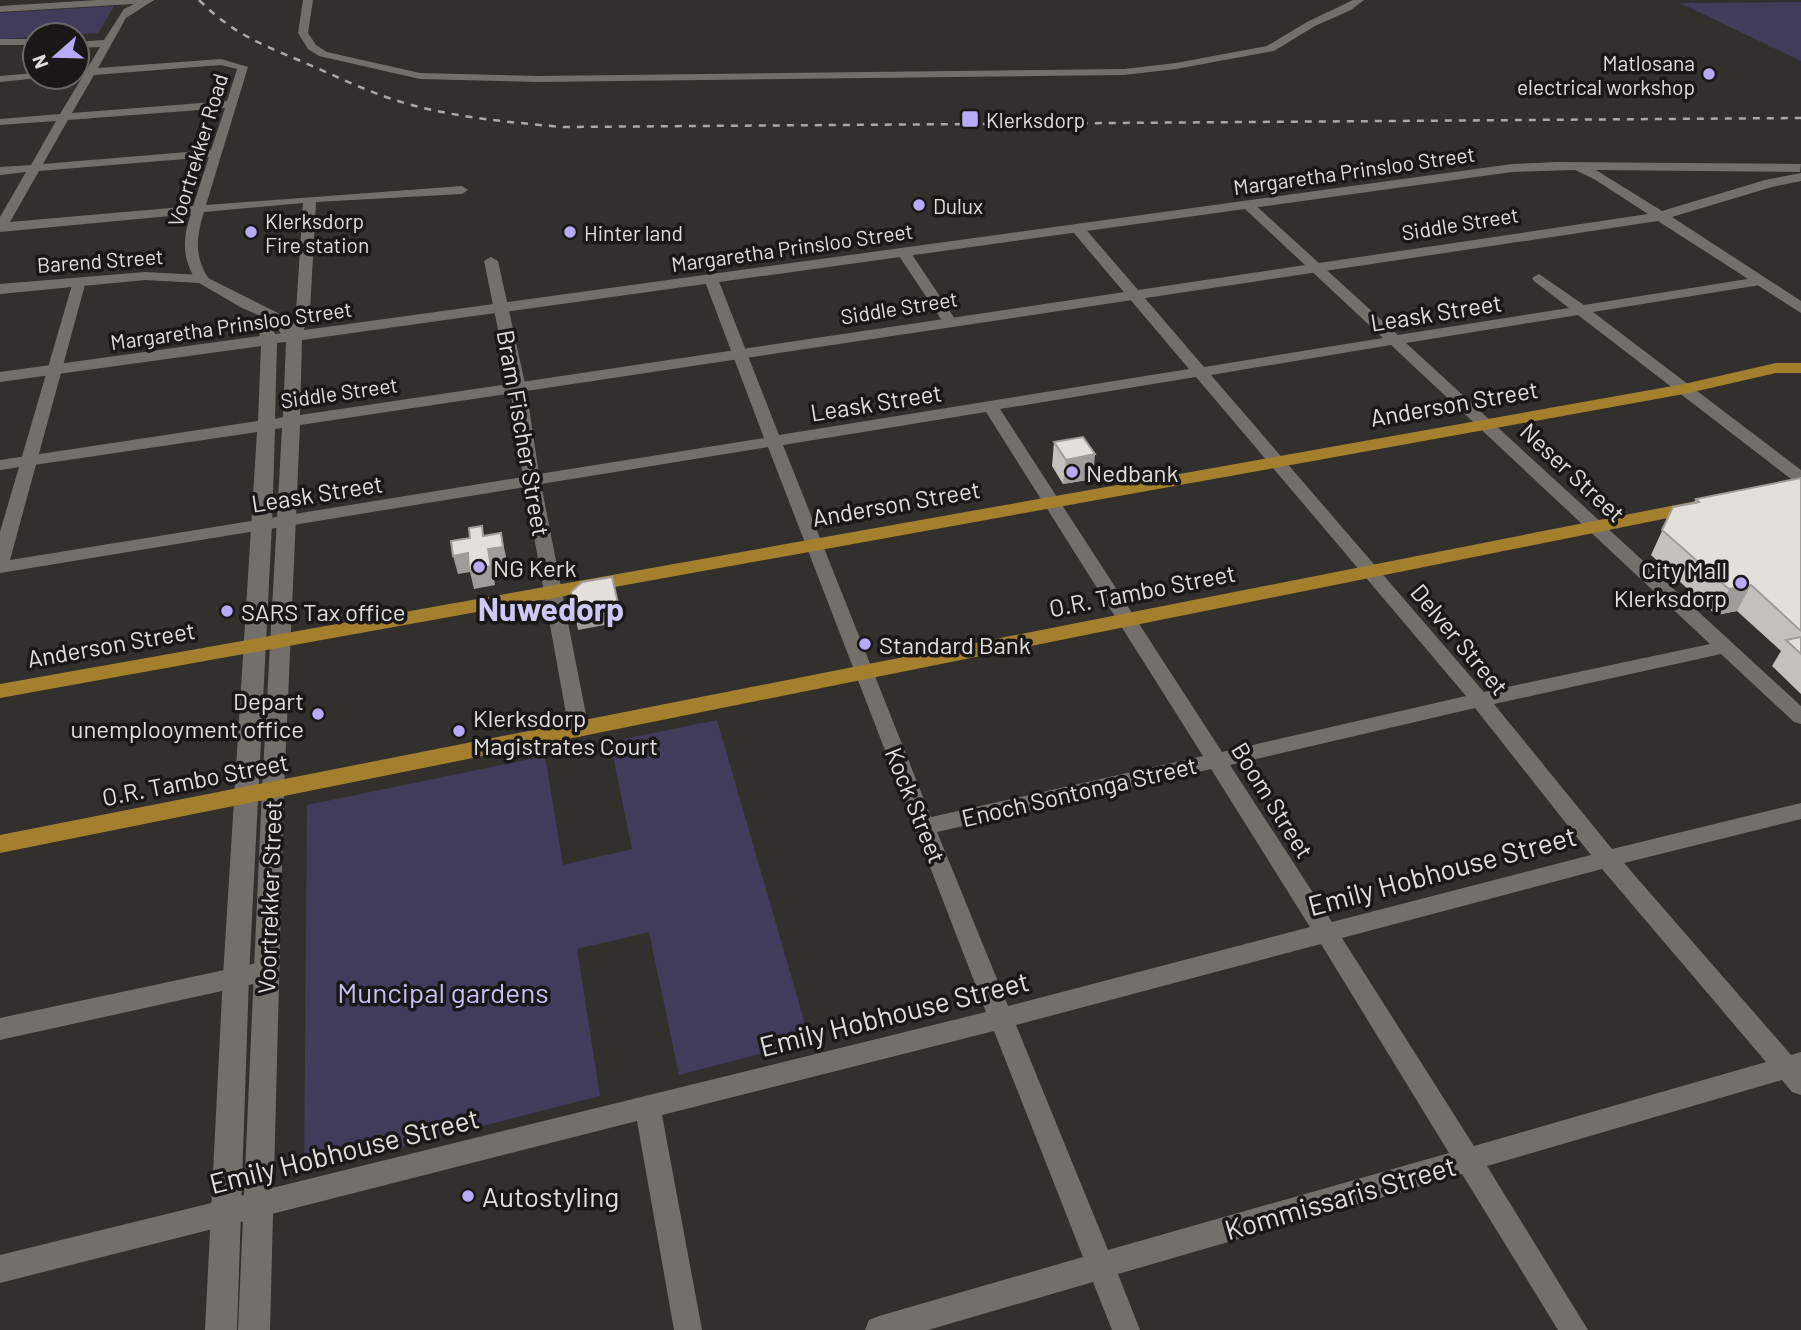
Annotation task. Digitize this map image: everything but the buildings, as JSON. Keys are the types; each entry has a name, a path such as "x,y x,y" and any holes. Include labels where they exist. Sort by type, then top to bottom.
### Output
{"main road":[{"name":"Anderson Street","path":"0,691 1801,366"},
{"name":"O.R. Tambo Street","path":"0,845 1719,503"}],"street":[{"path":"0,9 149,0"},
{"path":"91,63 127,11 149,0"},
{"path":"308,0 303,33 312,47 323,54 387,71 420,76 550,79 1124,72 1270,49 1311,24 1348,8 1359,0"},
{"path":"0,42 21,42"},
{"path":"91,44 107,43"},
{"name":"Voortrekker Road","path":"91,72 221,62 239,65 244,70 198,210 189,248 192,265 202,279"},
{"path":"0,79 21,77"},
{"path":"0,227 74,91"},
{"path":"0,122 231,104"},
{"path":"0,171 216,153"},
{"path":"1557,166 1581,169 1599,176 1801,308"},
{"name":"Margaretha Prinsloo Street","path":"0,377 1512,169 1557,166 1794,168"},
{"path":"1794,168 1801,176"},
{"name":"Siddle Street","path":"0,465 1661,216 1801,176"},
{"path":"0,227 310,199 462,190"},
{"path":"202,279 247,305 275,317 294,338 303,312 310,199"},
{"name":"Neser Street","path":"1249,206 1801,717"},
{"name":"Delver Street","path":"1077,229 1480,700 1607,859 1796,1071"},
{"path":"904,253 950,322"},
{"name":"Bram Fischer Street","path":"491,261 518,388 532,481 579,730"},
{"name":"Barend Street","path":"0,289 145,276 202,279"},
{"name":"Kock Street","path":"711,278 863,674 1126,1330"},
{"path":"1538,278 1684,389 1796,485"},
{"path":"0,565 79,281"},
{"name":"Leask Street","path":"0,565 288,521 1760,281"},
{"path":"247,305 268,330 270,340"},
{"name":"Voortrekker Street","path":"221,1330 246,795 288,521 289,422 294,338"},
{"name":"Voortrekker Street","path":"254,1330 273,790 263,524 270,340"},
{"name":"Boom Street","path":"991,407 1327,934 1574,1330"},
{"name":"Enoch Sontonga Street","path":"925,827 1216,759 1725,647"},
{"name":"Emily Hobhouse Street","path":"0,1269 1003,1018 1607,859 1801,811"},
{"path":"0,1029 267,971"},
{"name":"Kommissaris Street","path":"879,1330 1099,1264 1796,1071"},
{"path":"648,1108 688,1330"}],"green space":[{"path":"1801,2 1801,61 1680,3"},
{"path":"114,6 98,33 91,33 91,21 21,21 21,38 0,39 0,13"},
{"name":"Muncipal gardens","path":"717,720 810,1041 679,1075 649,932 577,949 600,1096 304,1172 307,805 545,756 563,865 632,849 610,742"}],"railway":[{"path":"199,0 224,22 248,37 381,95 446,113 561,127 1801,118"}],"place":[{"name":"Matlosana electrical workshop","path":"1709,74"},
{"name":"Klerksdorp","path":"970,119"},
{"name":"Dulux","path":"919,205"},
{"name":"Klerksdorp Fire station","path":"251,232"},
{"name":"Hinter land","path":"570,232"},
{"name":"Nedbank","path":"1072,472"},
{"name":"NG Kerk","path":"479,567"},
{"name":"City Mall Klerksdorp","path":"1741,583"},
{"name":"SARS Tax office","path":"227,611"},
{"name":"Standard Bank","path":"865,644"},
{"name":"Depart unemplooyment office","path":"318,714"},
{"name":"Klerksdorp Magistrates Court","path":"459,731"},
{"name":"Autostyling","path":"468,1196"}],"district":[{"name":"Nuwedorp","path":"551,608"}]}
